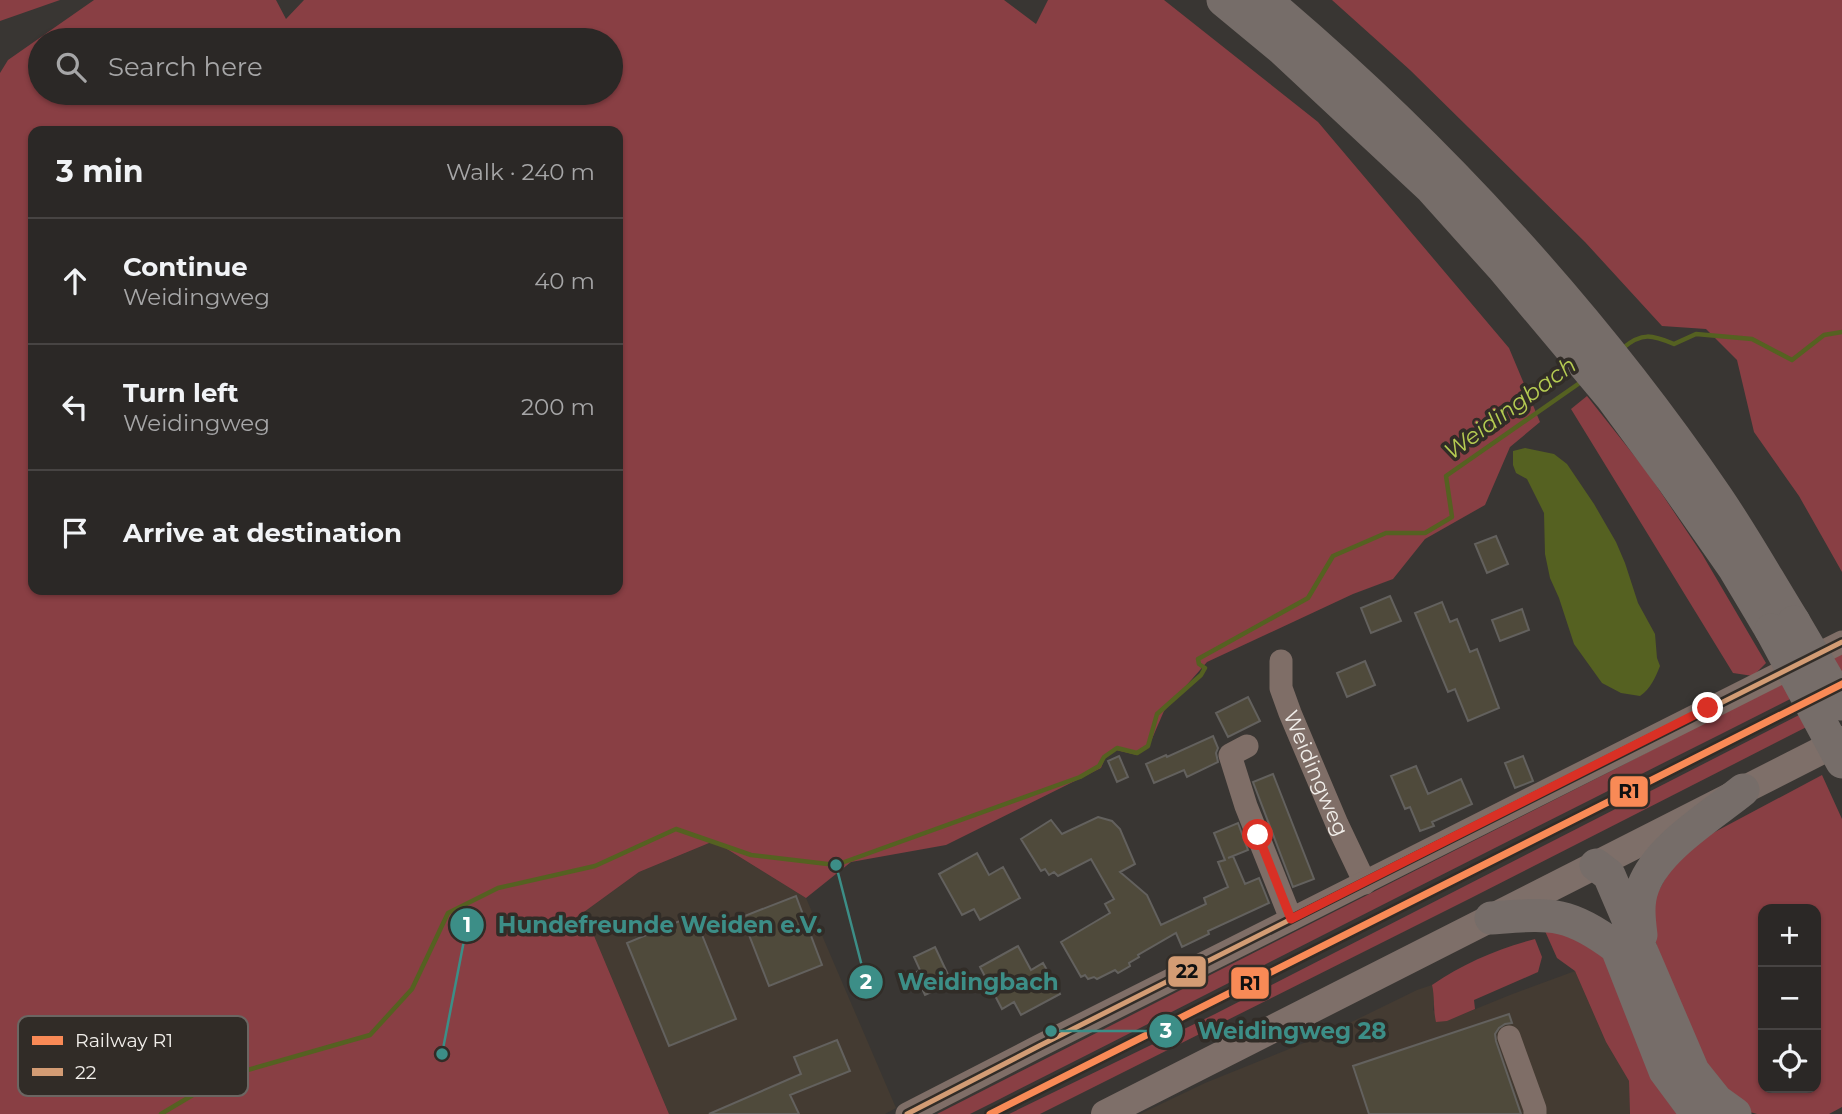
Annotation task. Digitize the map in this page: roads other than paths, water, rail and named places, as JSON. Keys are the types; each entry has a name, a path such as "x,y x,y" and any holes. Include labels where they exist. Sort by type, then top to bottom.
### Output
{"highway":[{"path":"1223,0 1290,57 1431,188 1502,267 1568,325"},
{"path":"1265,0 1362,85 1485,209 1568,325 1623,391 1734,568 1783,626 1842,704"},
{"path":"1783,626 1842,762"},
{"path":"1697,1114 1665,1071 1629,949 1642,889 1651,869 1664,852 1743,790"},
{"path":"1596,865 1595,884 1693,1071 1717,1101 1735,1114"},
{"path":"1491,918 1540,914 1562,916 1629,949"}],"main road":[{"path":"1105,1114 1842,740"}],"street":[{"path":"907,1114 1842,642"},
{"name":"Weidingweg","path":"1281,660 1281,688 1290,713 1365,883"},
{"path":"1247,746 1230,755 1246,806 1291,919"},
{"path":"1508,1037 1535,1114"}],"waterway":[{"name":"Weidingbach","path":"1623,348 1642,337 1653,337 1674,344 1696,334 1752,339 1792,360 1824,335 1842,332"},
{"name":"Weidingbach","path":"248,1070 370,1035 412,989 448,913 498,888 595,866 676,829 751,855 836,865 1080,777 1099,766 1104,757 1117,748 1137,753 1148,746 1157,714 1201,675 1205,668 1199,664 1198,659 1308,598 1333,556 1386,533 1425,533 1452,517 1446,476 1581,382"},
{"name":"Weidingbach","path":"161,1114 191,1096"}],"rail line":[{"name":"R1","path":"990,1114 1842,684"}],"place":[{"name":"Weidingbach","path":"836,865"},
{"name":"Weidingweg 28","path":"1051,1031"},
{"name":"Hundefreunde Weiden e.V.","path":"442,1054"}]}
